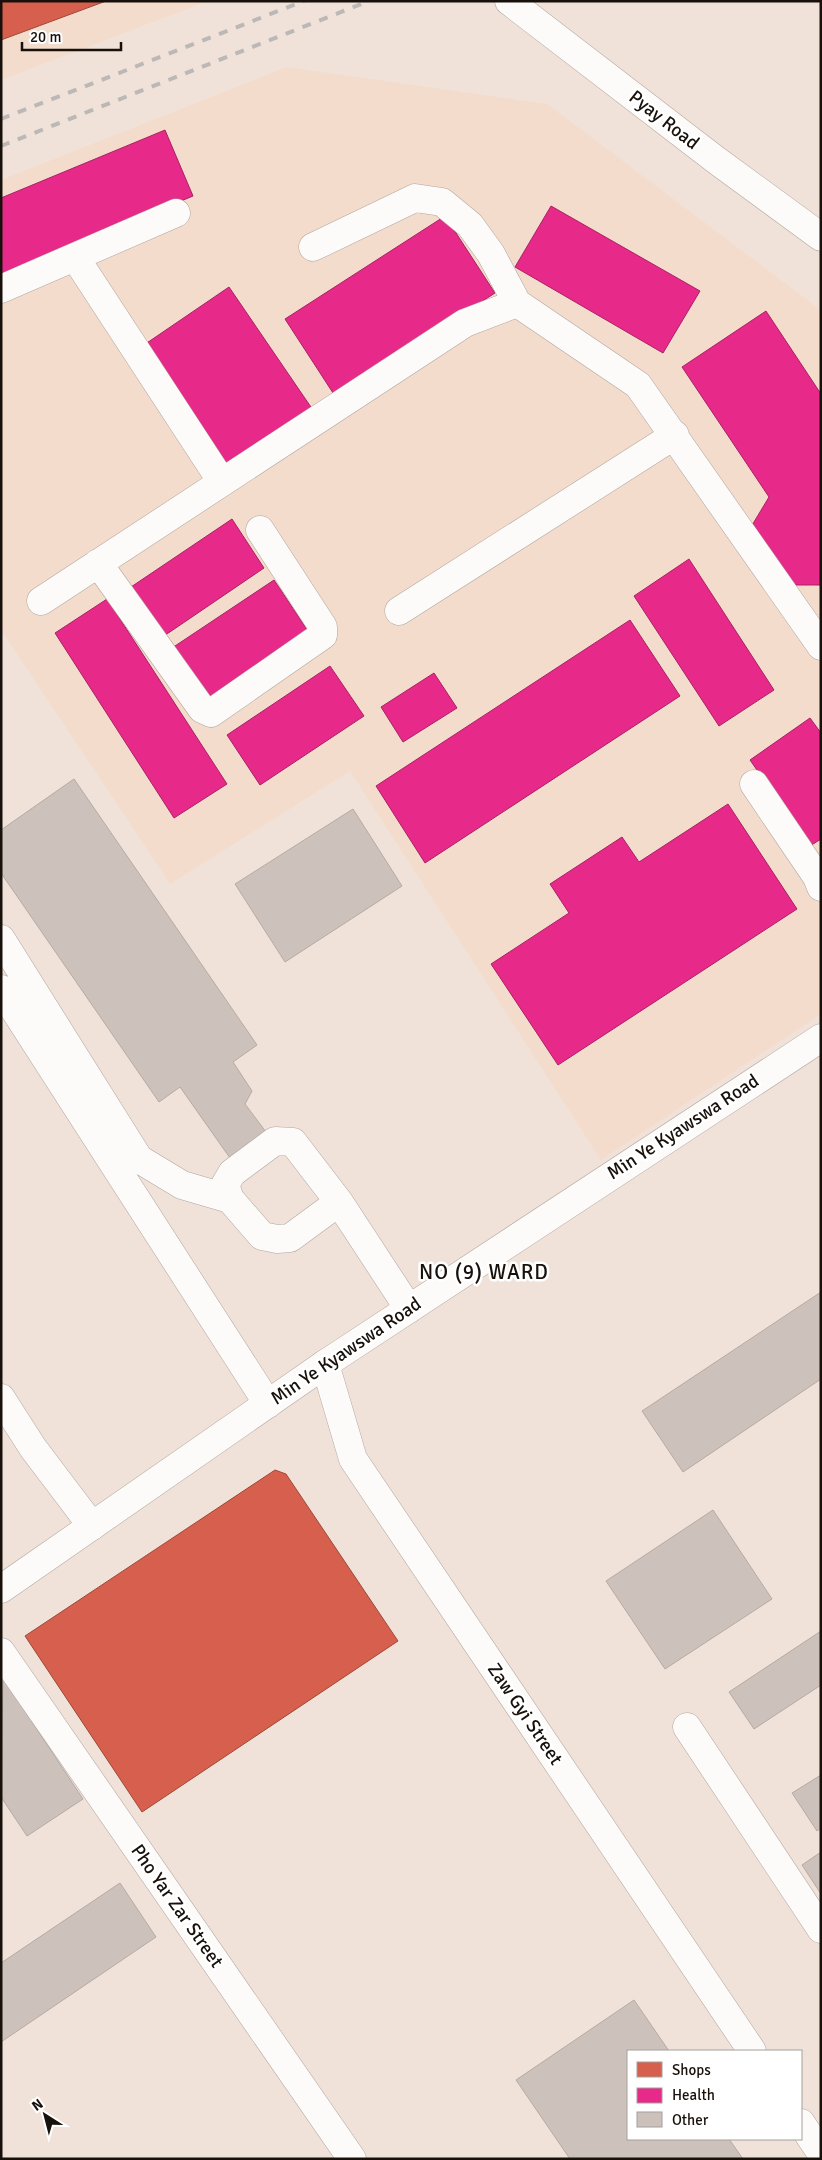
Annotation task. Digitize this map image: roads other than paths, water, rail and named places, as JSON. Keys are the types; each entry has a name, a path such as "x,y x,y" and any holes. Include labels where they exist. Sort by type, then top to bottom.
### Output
{"main road":[{"name":"Pyay Road","path":"514,5 716,160 821,237"},
{"path":"313,247 415,198 442,202 470,225 491,254 517,304 638,385 675,435 821,646"},
{"path":"1,290 176,213"},
{"path":"75,258 222,482"},
{"path":"41,601 465,323 517,304"},
{"path":"399,610 675,435"},
{"path":"98,563 202,709 211,713 323,635 323,627 260,530"},
{"path":"754,784 817,876 821,887"},
{"path":"1,939 139,1159 182,1185 230,1199"},
{"path":"1,989 268,1404"},
{"name":"Min Ye Kyawswa Road","path":"1,1589 326,1364 821,1038"},
{"path":"338,1202 290,1238 277,1239 262,1236 230,1199 225,1185 232,1173 275,1140 293,1142 338,1202 409,1309"},
{"name":"Zaw Gyi Street","path":"326,1364 353,1459 751,2050"},
{"path":"1,1398 33,1448 92,1526"},
{"name":"Pho Yar Zar Street","path":"1,1652 352,2159"},
{"path":"687,1727 821,1929"},
{"path":"802,2125 821,2153"}],"railway":[{"path":"1,119 304,1"},
{"path":"1,146 369,1"}],"district":[{"name":"NO (9) WARD","path":"484,1272"}]}
